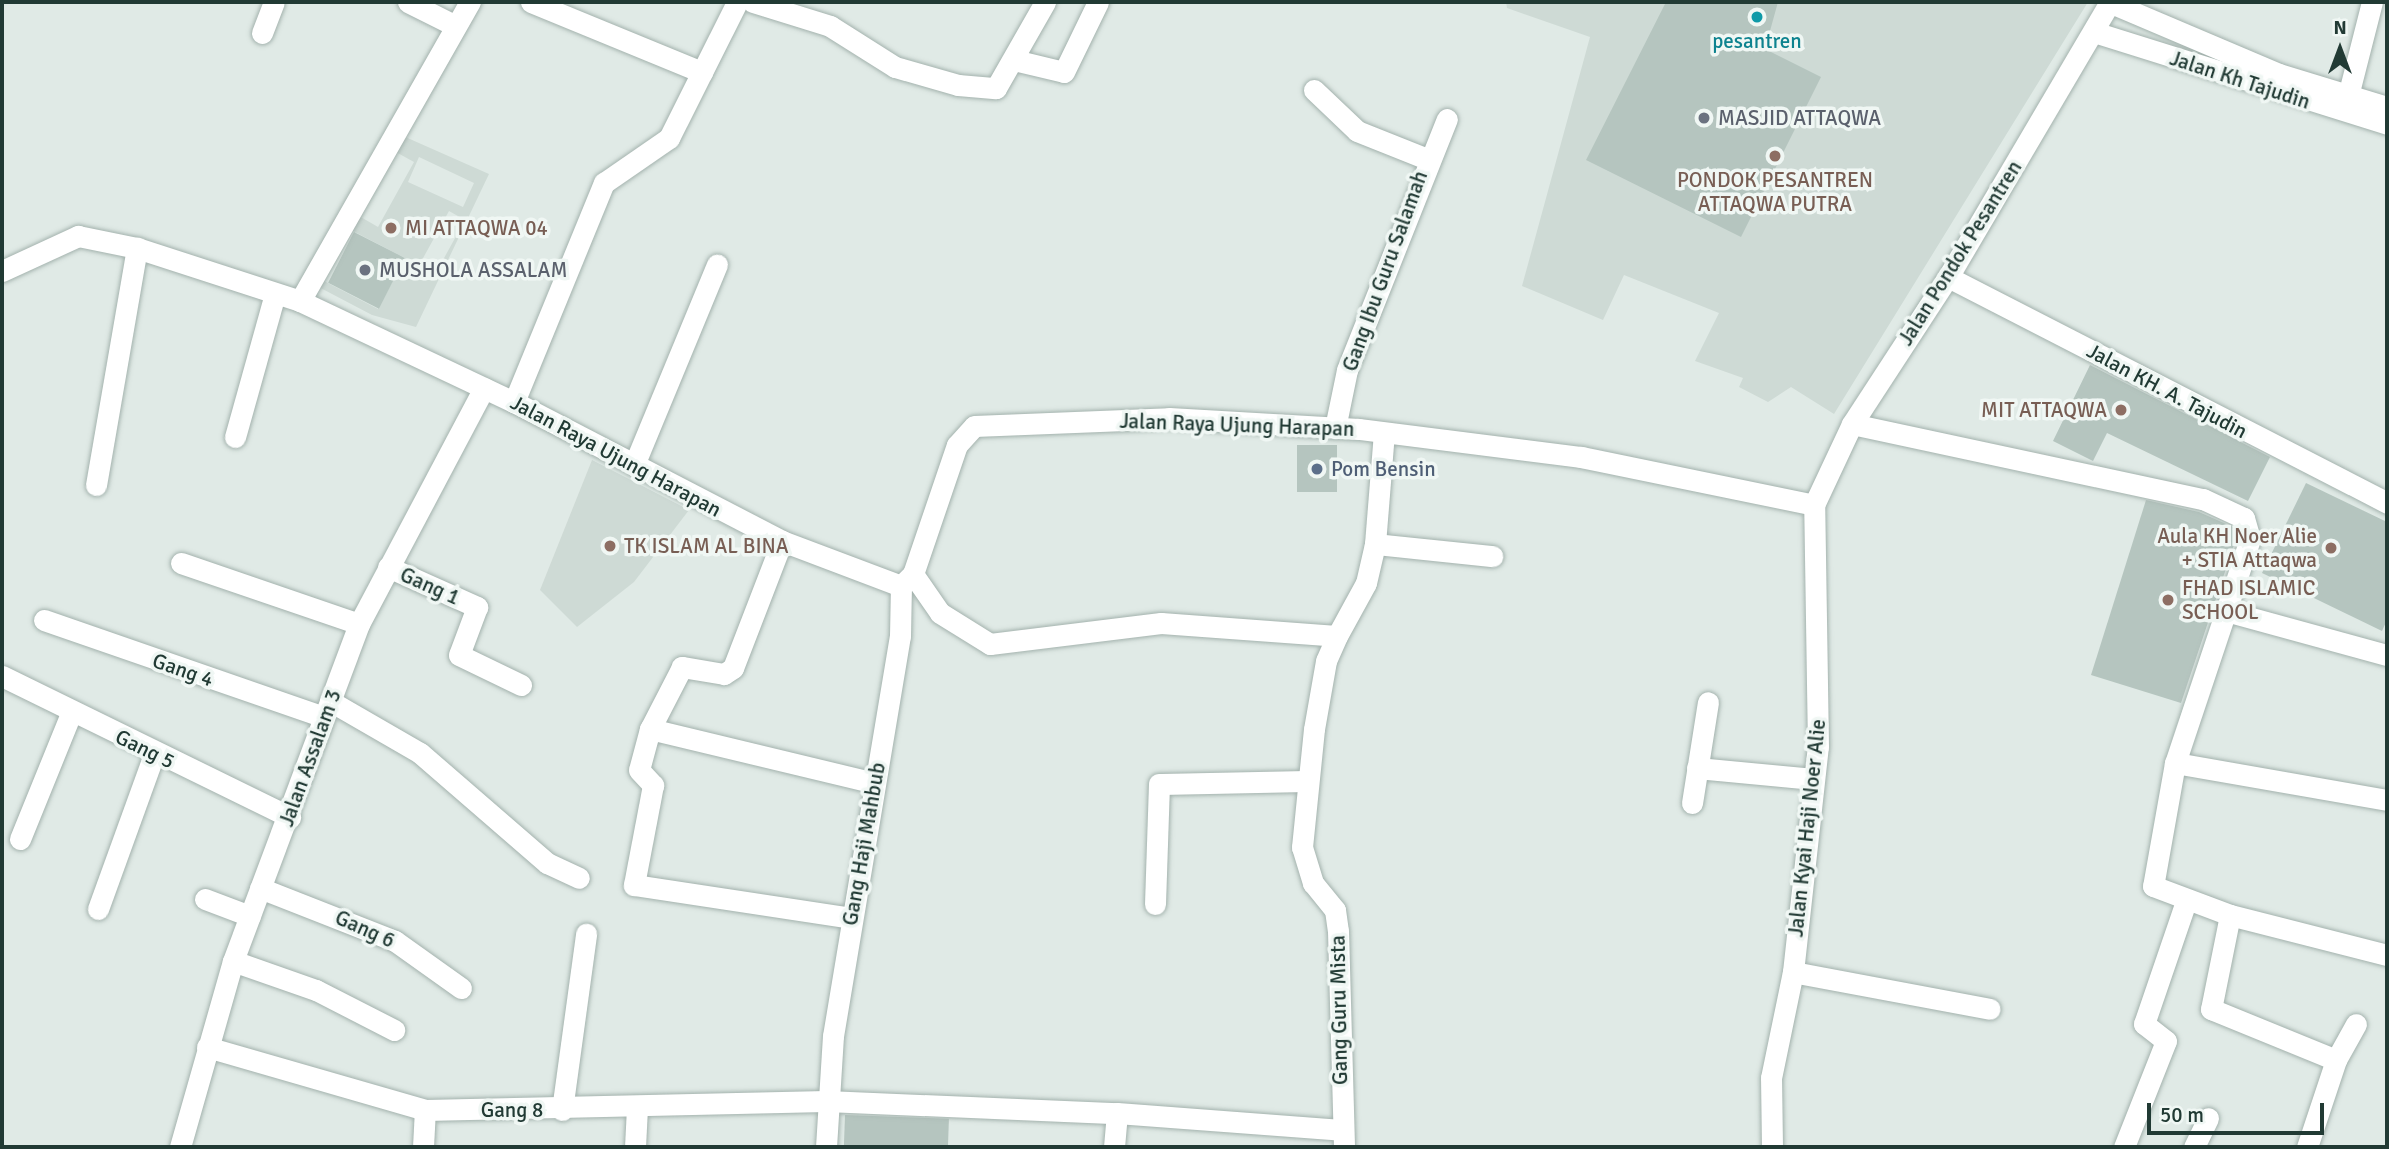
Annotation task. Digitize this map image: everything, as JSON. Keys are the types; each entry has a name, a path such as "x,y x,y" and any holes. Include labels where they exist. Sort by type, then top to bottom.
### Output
{"street":[{"path":"262,33 274,2"},
{"path":"408,2 454,24"},
{"path":"300,301 454,24 470,2"},
{"path":"531,2 702,72"},
{"path":"514,402 604,183 669,138 737,2"},
{"path":"752,2 830,26 895,66 958,85 996,88 1045,2"},
{"path":"1014,60 1064,72 1098,2"},
{"name":"Jalan Kh Tajudin","path":"2110,2 2279,74 2387,107"},
{"name":"Jalan Pondok Pesantren","path":"1814,505 1852,424 1948,277 2110,2"},
{"path":"2348,96 2372,2"},
{"name":"Jalan Kh Tajudin","path":"2094,32 2387,124"},
{"path":"1314,90 1357,131 1427,159"},
{"name":"Gang Ibu Guru Salamah","path":"1335,428 1347,370 1427,159 1447,119"},
{"name":"Jalan Raya Ujung Harapan","path":"2,271 78,236 137,248 300,301 514,402 670,487 782,541 907,580 957,445 974,426 1169,418 1335,428 1581,457 1814,505"},
{"path":"96,485 137,248"},
{"path":"634,465 717,265"},
{"name":"Jalan KH. A. Tajudin","path":"1948,277 2387,503"},
{"path":"235,437 275,294"},
{"name":"Jalan Assalam 3","path":"180,1147 233,961 359,624 484,388"},
{"path":"1852,424 2232,510 2248,523 2250,539 2222,610 2175,763 2152,884 2186,901 2230,915 2387,955"},
{"name":"Gang Guru Mista","path":"1342,1139 1338,931 1335,910 1314,883 1302,847 1308,781 1326,661 1366,583 1375,544 1384,433"},
{"name":"Jalan Kyai Haji Noer Alie","path":"1772,1147 1771,1078 1793,972 1813,779 1819,690 1814,505"},
{"path":"782,541 733,668 724,674 682,667 650,729 639,770 653,785 634,885 851,918"},
{"path":"1375,544 1492,556"},
{"path":"181,563 359,624"},
{"name":"Gang 1","path":"388,567 477,607 459,655 521,685"},
{"path":"907,580 940,613 990,644 1161,623 1338,636"},
{"name":"Gang Haji Mahbub","path":"826,1147 826,1101 851,918 900,636 907,580"},
{"path":"2222,610 2387,655"},
{"name":"Gang 4","path":"44,620 327,709 409,746 558,871 579,878"},
{"name":"Gang 5","path":"2,676 154,754 289,817"},
{"path":"1692,803 1707,702"},
{"path":"20,839 72,711"},
{"path":"650,729 875,783"},
{"path":"98,909 154,754"},
{"path":"2175,763 2387,800"},
{"path":"1697,768 1813,779"},
{"path":"1155,904 1159,784 1308,781"},
{"name":"Gang 6","path":"260,888 395,942 461,988"},
{"path":"205,900 250,916"},
{"path":"2124,1147 2166,1041 2144,1024 2186,901"},
{"path":"2230,915 2211,1009 2336,1060"},
{"path":"562,1110 586,934"},
{"path":"233,961 316,990 394,1030"},
{"path":"1793,972 1990,1009"},
{"path":"2307,1147 2336,1060 2356,1024"},
{"name":"Gang 8","path":"208,1047 425,1110 562,1110 826,1101 1117,1113 1342,1139"},
{"path":"635,1147 637,1107"},
{"path":"423,1147 425,1110"},
{"path":"1115,1147 1117,1113"},
{"path":"2194,1147 2208,1118"}],"shaded area":[{"name":"PONDOK PESANTREN ATTAQWA PUTRA","path":"1506,2 2088,2 1834,414 1791,387 1768,402 1739,387 1743,378 1695,361 1719,313 1624,275 1603,320 1522,286 1590,37 1507,8"},
{"name":"MI ATTAQWA 04","path":"394,132 489,174 416,327 372,315 313,284","holes":["394,151 414,162 378,227 359,216","419,157 474,183 463,207 408,182","449,211 465,220 438,269 422,260","351,230 405,258 378,309 324,281"]},
{"name":"TK ISLAM AL BINA","path":"592,460 689,510 634,582 577,627 540,590"}],"building":[{"name":"MASJID ATTAQWA","path":"1666,2 1778,2 1765,49 1821,77 1741,237 1586,160"},
{"name":"MUSHOLA ASSALAM","path":"354,232 405,258 379,309 328,283"},
{"name":"MIT ATTAQWA","path":"2090,365 2270,457 2248,501 2107,433 2093,461 2053,441"},
{"name":"Pom Bensin","path":"1297,445 1337,445 1337,492 1297,492"},
{"name":"Aula KH Noer Alie + STIA Attaqwa","path":"2306,483 2387,522 2387,620 2382,631 2262,573"},
{"name":"FHAD ISLAMIC SCHOOL","path":"2146,500 2199,512 2233,527 2236,539 2181,703 2091,675"},
{"path":"845,1115 949,1119 948,1147 844,1147"}],"place":[{"name":"pesantren","path":"1757,17"},
{"name":"MASJID ATTAQWA","path":"1704,118"},
{"name":"PONDOK PESANTREN ATTAQWA PUTRA","path":"1775,156"},
{"name":"MI ATTAQWA 04","path":"391,228"},
{"name":"MUSHOLA ASSALAM","path":"365,270"},
{"name":"MIT ATTAQWA","path":"2121,410"},
{"name":"Pom Bensin","path":"1317,469"},
{"name":"TK ISLAM AL BINA","path":"610,546"},
{"name":"Aula KH Noer Alie + STIA Attaqwa","path":"2331,548"},
{"name":"FHAD ISLAMIC SCHOOL","path":"2168,600"}]}
